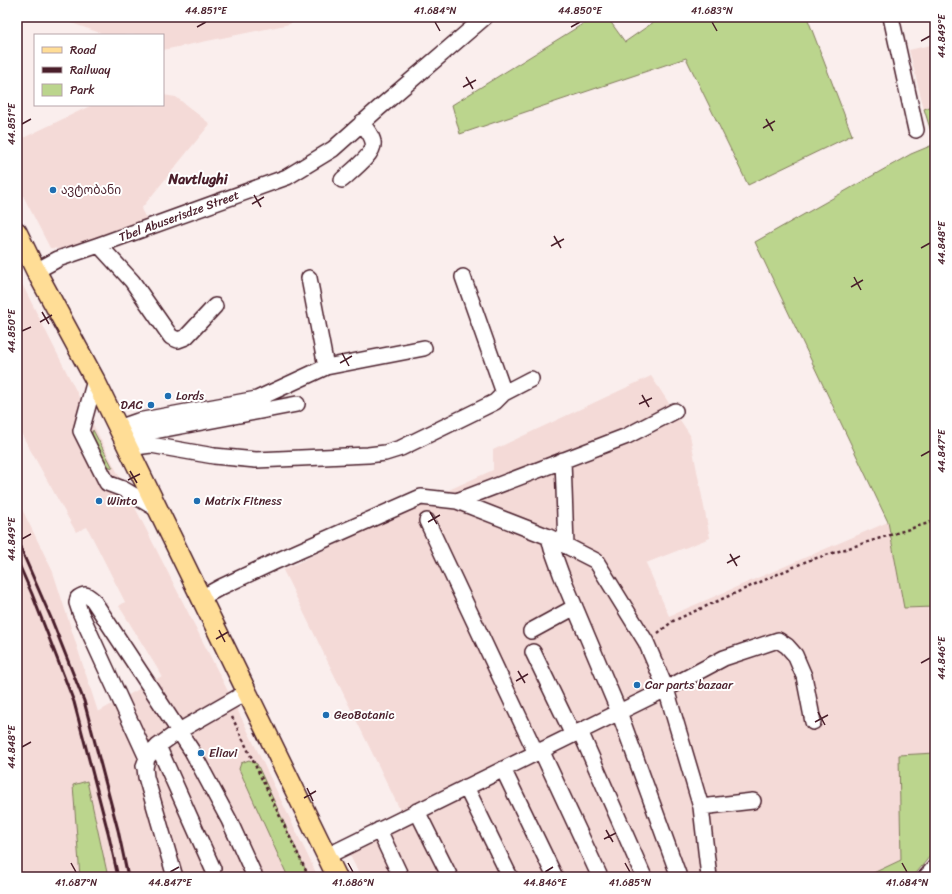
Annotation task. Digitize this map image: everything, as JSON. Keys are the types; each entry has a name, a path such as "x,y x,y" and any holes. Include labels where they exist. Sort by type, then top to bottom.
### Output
{"main road":[{"path":"17,232 94,380 337,877"}],"street":[{"name":"Tbel Abuserisdze Street","path":"36,271 58,259 287,177 333,149 362,122 485,17"},
{"path":"891,17 916,130"},
{"path":"342,180 370,154 374,146 373,141 362,122"},
{"path":"99,245 132,281 171,337 178,340 186,337 214,306"},
{"path":"464,277 504,393"},
{"path":"309,278 326,367"},
{"path":"123,439 138,421 257,399 326,367 424,348"},
{"path":"123,439 214,456 256,460 368,456 386,453 401,448 495,402 504,393 531,379"},
{"path":"94,380 81,431 107,483 123,489 157,509"},
{"path":"123,439 144,432 297,404"},
{"path":"457,502 627,436 675,411"},
{"path":"563,460 566,546"},
{"path":"201,598 272,563 421,497 457,502 549,537 596,561 646,642 666,689 701,807 709,877"},
{"path":"427,521 600,877"},
{"path":"549,537 552,549 574,607 619,712 678,877"},
{"path":"175,877 146,777 145,768 147,758 80,612 77,603 78,598 83,595 88,596 93,600 192,750 229,820 255,877"},
{"path":"531,631 574,607"},
{"path":"326,856 666,689 724,658 778,640 787,646 795,655 804,676 813,722"},
{"path":"533,652 576,733 644,877"},
{"path":"171,877 144,788 142,777 143,768 147,758 158,746 179,731 247,692"},
{"path":"158,746 213,869"},
{"path":"503,769 555,877"},
{"path":"466,787 510,877"},
{"path":"701,807 753,800"},
{"path":"417,811 450,877"},
{"path":"379,830 401,877"},
{"path":"926,877 935,867"}],"path":[{"path":"646,642 673,621 807,561 935,522"},
{"path":"226,704 309,877"}],"shaded area":[{"path":"59,17 296,17 290,24 164,50 164,34 103,34 63,20"},
{"path":"935,44 935,105 924,109 909,50"},
{"path":"164,95 176,97 210,124 141,209 148,222 69,250 50,248 17,184 17,141 90,106 164,106"},
{"path":"17,274 243,721 318,877 309,877 257,764 239,769 288,877 108,877 87,781 73,785 80,877 17,877 17,499 53,572 98,712 162,676 119,606 125,602 87,527 76,532 17,426"},
{"name":"Car parts bazaar","path":"651,376 690,435 710,538 646,563 669,616 888,522 904,608 935,607 935,753 899,756 901,860 865,877 361,877 346,848 404,818 283,570 493,470 493,450"}],"green space":[{"path":"594,17 607,17 625,42 661,17 807,17 852,135 748,185 686,58 460,134 452,105"},
{"path":"935,105 935,144 924,109"},
{"path":"935,144 935,607 904,608 888,522 755,242 911,154"},
{"path":"93,430 113,468 104,465 90,439"},
{"path":"935,753 935,850 913,877 865,877 901,860 899,755"},
{"path":"249,760 257,764 309,877 288,877 239,769 241,763"},
{"path":"87,781 108,877 80,877 73,785"}],"railway":[{"path":"17,540 51,618 84,701 118,830 128,877"},
{"path":"17,560 32,594 74,702 108,832 118,877"}],"place":[{"name":"ავტობანი","path":"53,190"},
{"name":"Lords","path":"168,396"},
{"name":"DAC","path":"151,405"},
{"name":"Winto","path":"99,501"},
{"name":"Matrix Fitness","path":"197,501"},
{"name":"Car parts bazaar","path":"637,685"},
{"name":"GeoBotanic","path":"326,715"},
{"name":"Eliavi","path":"201,753"}],"district":[{"name":"Navtlughi","path":"198,179"}]}
